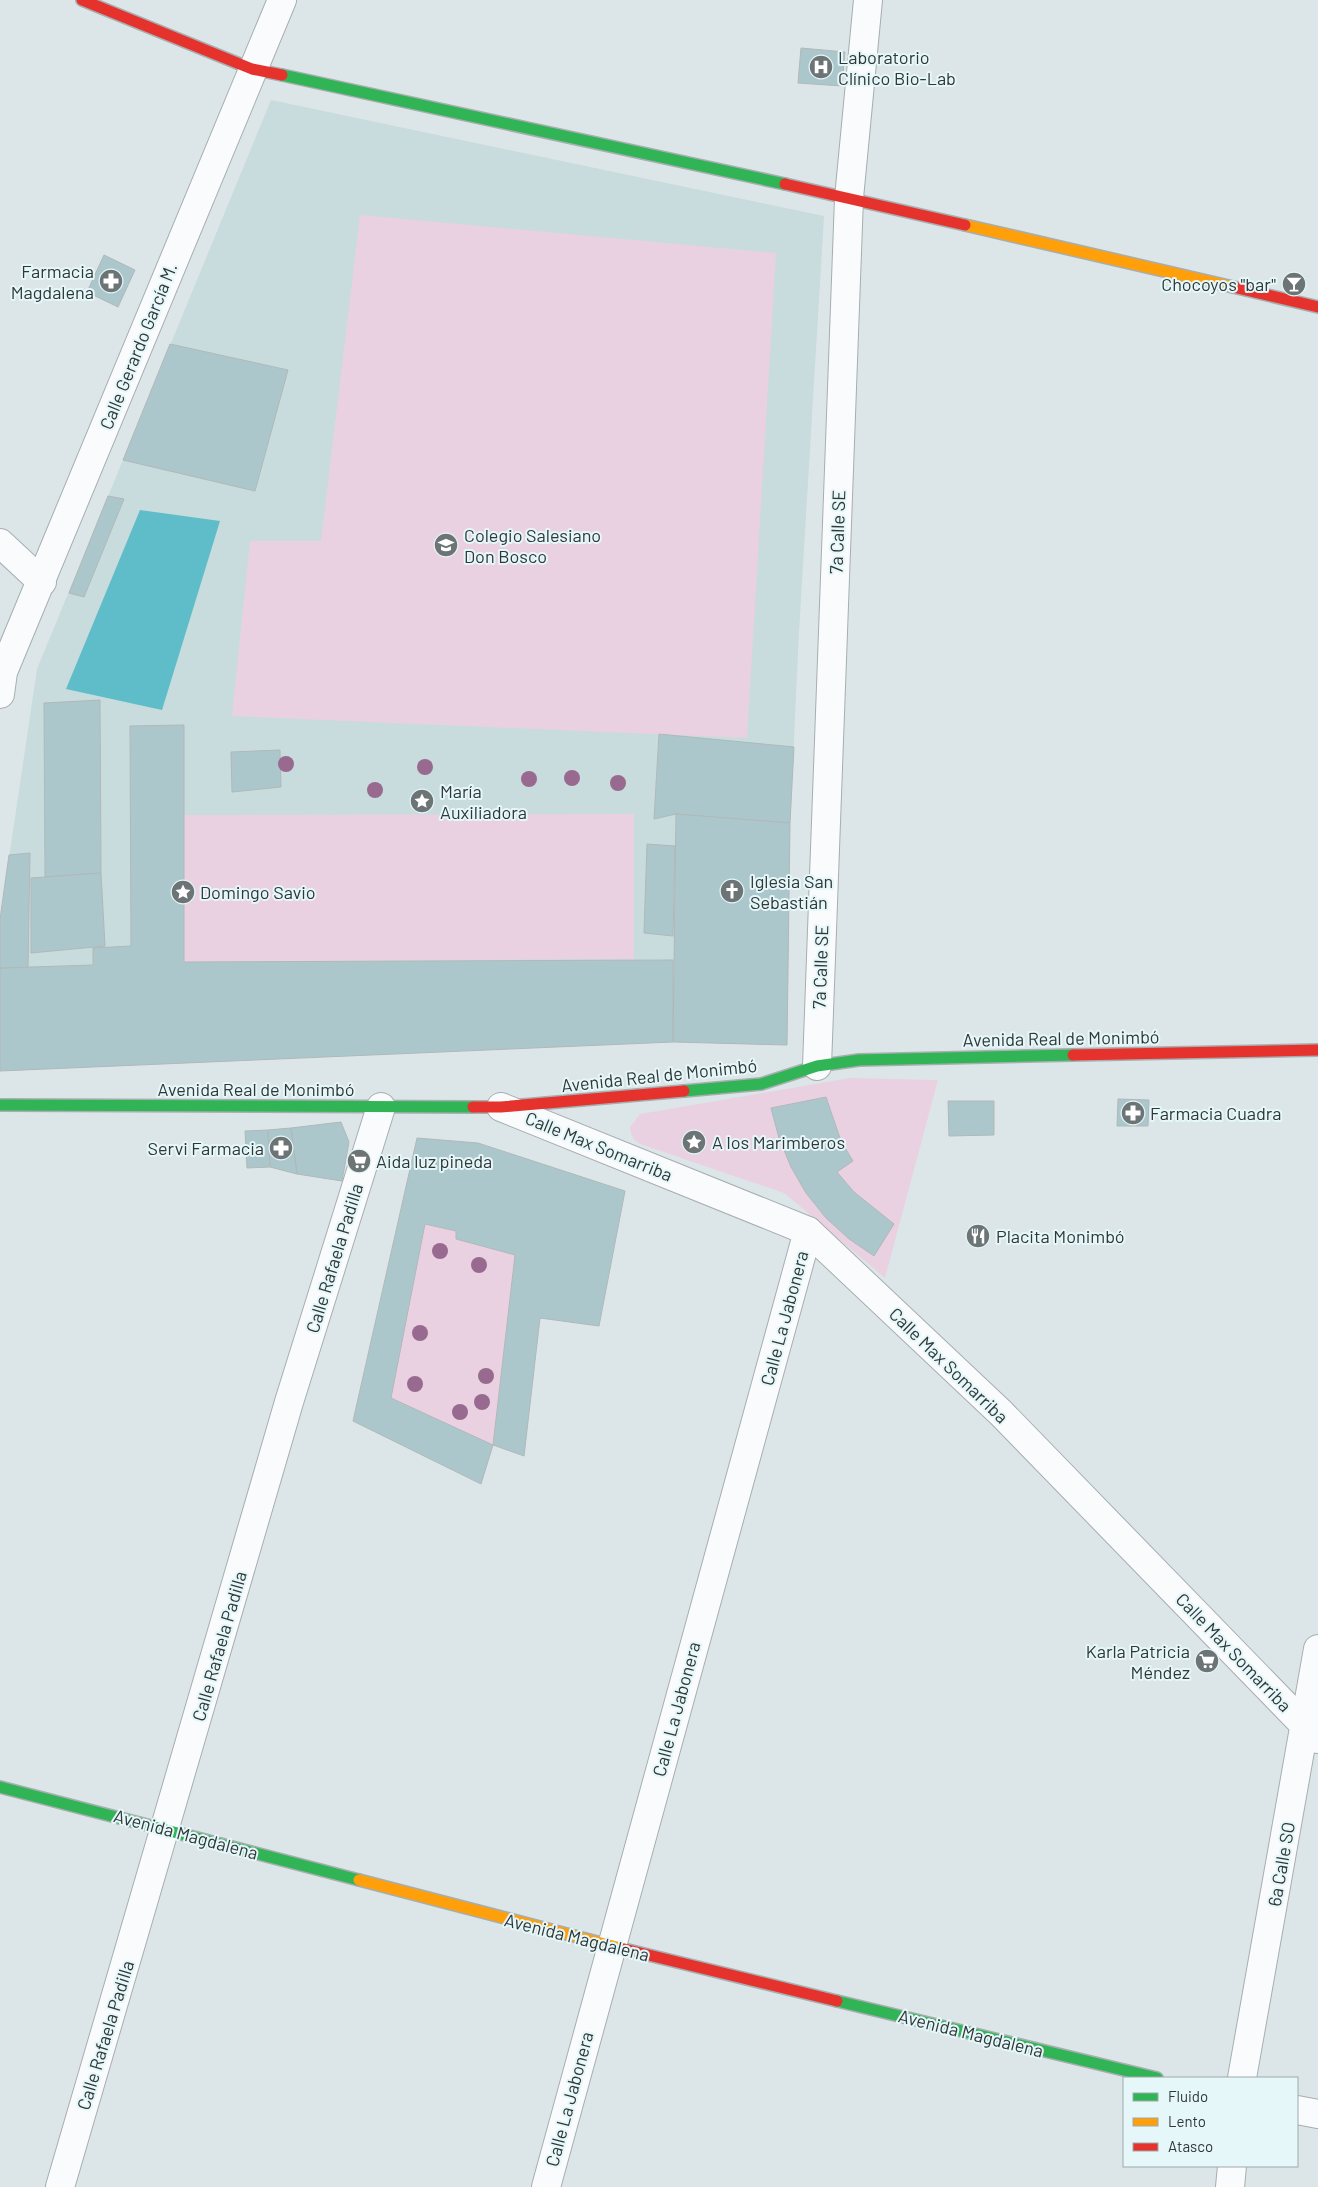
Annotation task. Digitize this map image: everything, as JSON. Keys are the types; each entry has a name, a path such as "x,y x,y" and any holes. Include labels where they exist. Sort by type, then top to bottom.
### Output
{"street":[{"path":"82,0 252,69 850,198 1318,307"},
{"name":"Calle Gerardo García M.","path":"1,679 282,0"},
{"name":"7a Calle SE","path":"817,1066 850,198 868,0"},
{"path":"0,543 42,582"},
{"name":"Avenida Real de Monimbó","path":"0,1105 501,1106 761,1084 817,1066 859,1060 1318,1050"},
{"name":"Calle Max Somarriba","path":"501,1106 808,1231 1000,1413 1312,1732"},
{"name":"Calle Rafaela Padilla","path":"60,2187 166,1830 289,1402 381,1107"},
{"name":"Calle La Jabonera","path":"546,2187 610,1946 808,1231"},
{"name":"6a Calle SO","path":"1242,2077 1312,1732 1318,1649"},
{"name":"Avenida Magdalena","path":"0,1787 610,1946 1153,2077"},
{"path":"1298,2110 1318,2114"},
{"path":"1230,2187 1232,2167"}],"shaded area":[{"name":"Colegio Salesiano Don Bosco","path":"271,100 824,216 799,632 790,823 787,1045 673,1042 0,1071 0,919 37,669"},
{"path":"360,215 776,253 747,738 232,716 250,541 321,541"},
{"path":"634,814 634,959 184,962 183,815"},
{"path":"850,1078 938,1080 885,1278 784,1193 643,1145 633,1138 631,1133 630,1127 640,1114"},
{"path":"425,1224 456,1231 456,1239 515,1255 493,1445 391,1398"}],"water":[{"path":"140,510 220,521 162,710 66,689"}],"building":[{"name":"Laboratorio Clínico Bio-Lab","path":"801,48 845,52 842,86 798,83"},
{"name":"Farmacia Magdalena","path":"104,255 135,270 118,307 87,292"},
{"path":"170,344 288,370 255,491 123,460"},
{"path":"108,496 124,499 84,597 69,593"},
{"path":"100,700 101,873 45,877 44,703"},
{"path":"184,725 184,962 673,960 673,1042 0,1071 0,968 93,965 93,948 131,946 130,726"},
{"path":"659,734 794,747 790,823 676,814 654,819"},
{"path":"280,750 281,787 232,792 231,752"},
{"name":"Iglesia San Sebastián","path":"676,814 790,823 787,1045 673,1042"},
{"path":"647,844 675,846 673,936 644,933"},
{"path":"30,853 28,967 0,968 0,919 9,855"},
{"path":"101,873 105,946 31,953 31,878"},
{"path":"826,1097 841,1141 853,1161 837,1172 854,1192 894,1224 874,1256 849,1239 826,1218 806,1193 791,1167 779,1138 771,1108"},
{"name":"Farmacia Cuadra","path":"1118,1099 1149,1100 1148,1126 1117,1126"},
{"path":"948,1101 994,1101 994,1135 949,1136"},
{"path":"341,1122 349,1142 342,1181 297,1174 291,1128"},
{"name":"Servi Farmacia","path":"291,1128 297,1174 270,1167 268,1130"},
{"path":"268,1130 270,1167 247,1168 245,1131"},
{"path":"417,1138 478,1143 625,1191 599,1326 540,1318 524,1456 493,1445 481,1484 353,1421","holes":["425,1224 456,1231 456,1239 515,1255 493,1445 391,1398"]}],"traffic: fast":[{"path":"282,75 785,184"},
{"path":"684,1091 761,1084 817,1066 859,1060 1073,1055"},
{"path":"0,1105 473,1107"},
{"path":"0,1787 359,1880"},
{"path":"837,2001 1153,2077"}],"traffic: slow":[{"path":"965,225 1233,287"},
{"path":"359,1880 624,1949"}],"traffic: jam":[{"path":"82,0 252,69 282,75"},
{"path":"785,184 965,225"},
{"path":"1233,287 1318,307"},
{"path":"1073,1055 1318,1050"},
{"path":"473,1107 501,1107 684,1091"},
{"path":"624,1949 837,2001"}],"place":[{"name":"Laboratorio Clínico Bio-Lab","path":"821,67"},
{"name":"Farmacia Magdalena","path":"111,281"},
{"name":"Chocoyos \"bar\"","path":"1294,284"},
{"name":"Colegio Salesiano Don Bosco","path":"446,545"},
{"name":"María Auxiliadora","path":"422,801"},
{"name":"Iglesia San Sebastián","path":"732,891"},
{"name":"Domingo Savio","path":"183,892"},
{"name":"Farmacia Cuadra","path":"1133,1113"},
{"name":"A los Marimberos","path":"694,1142"},
{"name":"Servi Farmacia","path":"281,1148"},
{"name":"Aida luz pineda","path":"359,1161"},
{"name":"Placita Monimbó","path":"978,1236"},
{"name":"Karla Patricia Méndez","path":"1207,1661"}]}
